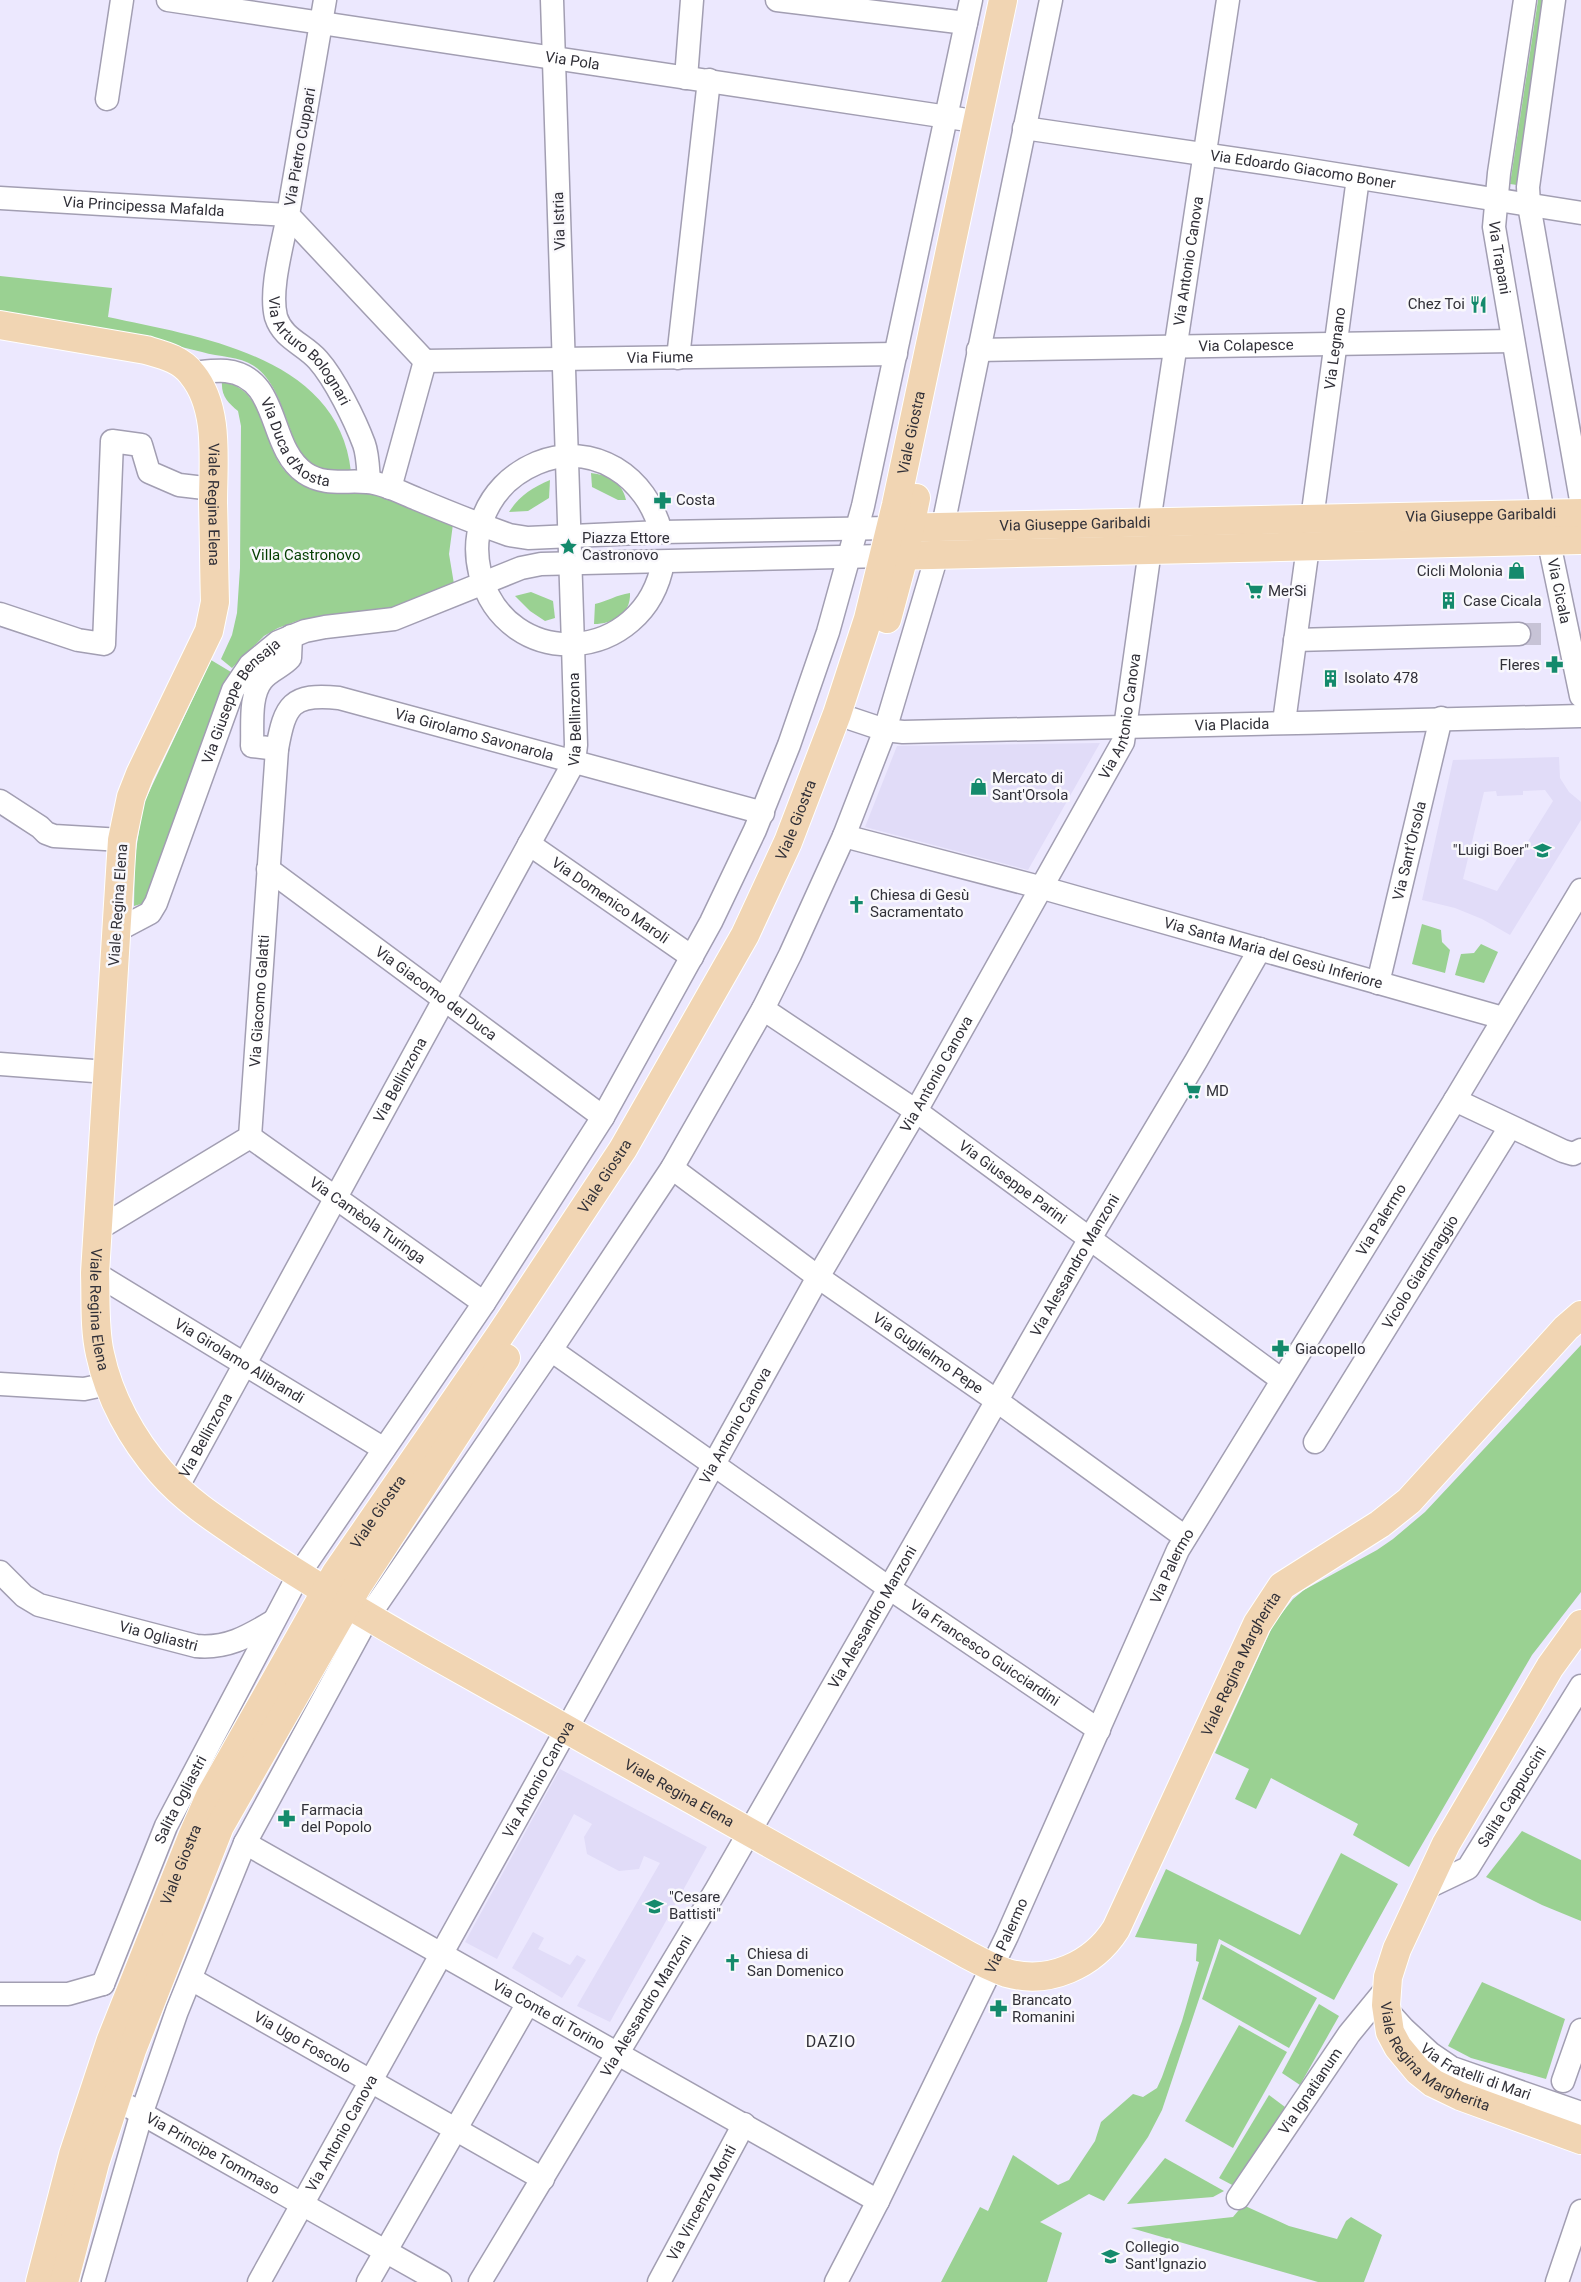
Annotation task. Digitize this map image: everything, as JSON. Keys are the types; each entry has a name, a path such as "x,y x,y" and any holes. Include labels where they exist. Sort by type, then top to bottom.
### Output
{"main road":[{"name":"Viale Giostra","path":"40,2282 73,2155 111,2040 204,1809 347,1603 606,1209 667,1110 760,941 804,848 852,719 886,620 894,556 977,122 1003,0"},
{"name":"Viale Giostra","path":"900,527 1021,0"},
{"name":"Viale Regina Elena","path":"0,325 146,350 182,363 200,385 210,417 215,602 213,619 209,632 140,774 131,797 122,840 95,1273 96,1327 100,1353 108,1384 130,1429 147,1455 177,1488 228,1528 299,1574 566,1730 992,1967"},
{"name":"Via Giuseppe Garibaldi","path":"900,527 1581,513"},
{"path":"1549,541 1581,513"},
{"name":"Via Giuseppe Garibaldi","path":"894,556 1581,540"},
{"name":"Viale Giostra","path":"64,2282 95,2163 132,2050 220,1826 347,1603 652,1100 741,942 788,842 836,714 868,619 894,556"},
{"name":"Viale Regina Margherita","path":"992,1967 1023,1975 1063,1972 1083,1963 1105,1945 1116,1929 1132,1898 1258,1624 1275,1594 1294,1577 1380,1524 1409,1501 1566,1328 1581,1316"},
{"name":"Viale Regina Margherita","path":"1581,1624 1550,1667 1446,1844 1397,1949 1386,1999 1390,2032 1398,2047 1418,2071 1433,2084 1460,2096 1581,2140"}],"street":[{"path":"107,99 122,0"},
{"name":"Via Pola","path":"168,0 709,80 977,122"},
{"name":"Via Pietro Cuppari","path":"325,0 288,215 425,361"},
{"name":"Via Istria","path":"552,0 570,564"},
{"path":"686,78 692,0"},
{"path":"777,0 966,23"},
{"name":"Viale Giostra","path":"299,1574 484,1303 603,1116 692,957 742,861 763,813 789,746 828,632 849,557 896,354 972,0"},
{"name":"Viale Giostra","path":"98,2280 142,2112 191,1979 245,1843 347,1603 551,1350 672,1168 763,1009 844,836 885,730 937,555 941,526 1051,0"},
{"name":"Via Antonio Canova","path":"1149,522 1228,0"},
{"name":"Via Trapani","path":"1525,0 1496,199 1494,227 1543,514"},
{"path":"1554,0 1528,187 1529,205 1581,500"},
{"path":"678,358 709,80"},
{"name":"Via Edoardo Giacomo Boner","path":"1024,128 1581,213"},
{"name":"Via Legnano","path":"1312,518 1358,178"},
{"name":"Via Principessa Mafalda","path":"0,198 288,215"},
{"name":"Via Arturo Bolognari","path":"288,215 276,282 275,309 277,319 282,330 316,358 332,378 364,445 369,482"},
{"name":"Via Colapesce","path":"978,350 1513,341"},
{"name":"Via Fiume","path":"425,361 896,354"},
{"path":"390,488 425,361"},
{"name":"Via Duca d'Aosta","path":"192,373 224,370 237,373 257,387 270,408 289,457 306,474 316,479 369,482 390,488 509,535 528,538 569,536"},
{"path":"0,614 78,640 104,644 112,442 141,445 149,472 180,485 213,489"},
{"path":"661,532 656,514 649,500 627,476 599,461 567,449 538,462 512,477 473,522 478,564 475,586 499,612 518,628 540,640 573,652 605,638 633,620 653,594 660,579 663,562"},
{"name":"Via Cicala","path":"1543,514 1549,541 1559,633 1581,696"},
{"name":"Via Giuseppe Garibaldi","path":"569,536 900,527"},
{"path":"1284,722 1308,547"},
{"name":"Via Antonio Canova","path":"259,2282 818,1277 916,1111 1043,888 1123,742 1150,550"},
{"name":"Via Giuseppe Garibaldi","path":"570,564 894,556"},
{"name":"Via Giuseppe Bensaja","path":"116,931 150,912 156,903 225,710 241,676 263,653 278,642 291,636 325,627 394,618 521,568 540,564 570,564"},
{"name":"Via Bellinzona","path":"177,1488 574,762 576,745 570,564"},
{"path":"1295,640 1519,634"},
{"path":"277,749 252,746 254,703 256,690 262,680 290,658 291,636"},
{"name":"Via Girolamo Savonarola","path":"302,698 318,696 338,698 763,813"},
{"name":"Via Giacomo Galatti","path":"250,1137 277,749 283,719 290,707 302,698"},
{"name":"Via Placida","path":"852,719 885,730 903,732 1581,716"},
{"name":"Via Sant'Orsola","path":"1378,983 1441,718"},
{"path":"0,801 46,833 54,836 122,840"},
{"name":"Via Santa Maria del Gesù Inferiore","path":"844,836 1043,888 1504,1018"},
{"name":"Via Domenico Maroli","path":"529,844 692,957"},
{"name":"Via Giacomo del Duca","path":"268,869 603,1116"},
{"name":"Via Palermo","path":"836,2282 878,2201 992,1967 1099,1730 1162,1583 1185,1537 1581,890"},
{"name":"Via Alessandro Manzoni","path":"480,2282 750,1832 1089,1240 1196,1061 1260,949"},
{"name":"Via Giuseppe Parini","path":"763,1009 916,1111 1282,1380"},
{"path":"0,1064 107,1072"},
{"path":"1454,1100 1563,1151 1573,1154 1581,1150"},
{"name":"Vicolo Giardinaggio","path":"1316,1442 1510,1127"},
{"path":"98,1229 250,1137"},
{"name":"Via Camèola Turinga","path":"250,1137 484,1303"},
{"name":"Via Guglielmo Pepe","path":"672,1168 818,1277 997,1401 1185,1537"},
{"name":"Via Girolamo Alibrandi","path":"95,1273 384,1449"},
{"name":"Via Francesco Guicciardini","path":"551,1350 713,1466 1099,1730"},
{"path":"0,1384 84,1389 108,1384"},
{"name":"Via Ogliastri","path":"0,1572 24,1596 39,1605 182,1643 208,1647 231,1644 244,1639 272,1622 299,1574"},
{"name":"Salita Ogliastri","path":"103,1984 166,1826 272,1622"},
{"name":"Salita Cappuccini","path":"1426,1888 1468,1868 1581,1686"},
{"name":"Via Conte di Torino","path":"245,1843 878,2201"},
{"name":"Via Ugo Foscolo","path":"191,1979 543,2179"},
{"path":"0,1994 68,1994 103,1984 129,1994"},
{"name":"Via Fratelli di Mari","path":"1386,1999 1404,2029 1430,2053 1452,2068 1581,2113"},
{"name":"Via Ignatianum","path":"1238,2198 1349,2034 1386,1999"},
{"path":"368,2282 528,2003"},
{"path":"1563,2081 1581,2030"},
{"name":"Via Principe Tommaso","path":"115,2100 142,2112 440,2282"},
{"name":"Via Vincenzo Monti","path":"659,2282 744,2124"},
{"path":"1557,2282 1581,2212"}],"shaded area":[{"name":"Mercato di Sant'Orsola","path":"1100,743 1028,870 865,827 897,746"},
{"name":"\"Luigi Boer\"","path":"1559,757 1560,778 1569,792 1581,802 1581,820 1510,935 1482,919 1455,908 1422,900 1453,760","holes":["1545,790 1553,801 1497,891 1463,879 1484,792 1496,791 1497,796 1523,795 1523,791"]},
{"name":"\"Cesare Battisti\"","path":"560,1769 707,1847 610,2022 577,2006 660,1863 644,1856 639,1869 619,1871 587,1854 584,1837 592,1824 574,1814 497,1959 465,1942"},
{"path":"533,1932 544,1938 538,1949 570,1965 577,1955 586,1960 562,1998 512,1968"}],"green space":[{"path":"1538,0 1545,0 1517,185 1510,184"},
{"path":"0,276 112,288 108,317 183,333 222,344 260,358 293,377 321,402 341,433 351,472 324,469 311,463 302,453 294,439 275,392 266,378 254,366 235,358 208,354 177,346 0,314"},
{"name":"Villa Castronovo","path":"222,382 237,387 248,396 256,408 280,465 300,483 320,491 374,495 404,504 453,524 449,554 454,584 408,604 381,611 300,620 278,628 264,636 232,668 221,659 232,635 237,613 240,568 241,426 238,411 228,402 224,395"},
{"path":"591,473 608,478 618,484 626,500 618,500 592,487"},
{"path":"550,480 549,498 528,511 509,512 527,493"},
{"path":"531,592 553,601 555,618 545,621 530,611 515,596"},
{"path":"630,593 627,607 620,616 608,622 594,624 595,604"},
{"path":"211,660 231,672 215,706 148,902 134,906 135,857 143,805"},
{"path":"1422,924 1441,930 1442,942 1450,950 1445,973 1412,964"},
{"path":"1481,944 1498,952 1484,983 1455,975 1461,954 1474,953"},
{"path":"1581,1345 1581,1592 1532,1655 1409,1867 1353,1835 1358,1824 1271,1778 1256,1809 1235,1799 1249,1769 1215,1753 1274,1623 1293,1599 1304,1590 1377,1550 1425,1512"},
{"path":"1522,1831 1581,1860 1581,1921 1542,1905 1486,1877"},
{"path":"1341,1853 1398,1884 1334,2000 1219,1939 1162,2110 1148,2137 1104,2201 1089,2194 1040,2222 1062,2233 1047,2282 941,2282 980,2207 988,2211 1013,2155 1058,2185 1069,2180 1095,2141 1101,2122 1133,2094 1143,2097 1157,2088 1182,2021 1199,1962 1196,1961 1197,1944 1135,1937 1166,1869 1300,1935"},
{"path":"1221,1944 1317,1998 1289,2048 1202,1999"},
{"path":"1482,1982 1565,2019 1546,2079 1471,2058 1448,2046"},
{"path":"1319,2004 1339,2016 1300,2085 1282,2073"},
{"path":"1239,2025 1287,2052 1233,2148 1185,2121"},
{"path":"1269,2095 1285,2107 1236,2187 1219,2178"},
{"path":"1165,2158 1224,2191 1213,2197 1127,2204"},
{"path":"1243,2205 1289,2226 1337,2239 1346,2221 1351,2217 1382,2235 1364,2282 1318,2282 1131,2228 1233,2217"}],"tunnel":[{"path":"1519,634 1549,634"}],"place":[{"name":"Chez Toi","path":"1479,304"},
{"name":"Costa","path":"662,500"},
{"name":"Piazza Ettore Castronovo","path":"568,547"},
{"name":"Cicli Molonia","path":"1517,571"},
{"name":"MerSi","path":"1254,591"},
{"name":"Case Cicala","path":"1449,601"},
{"name":"Fleres","path":"1554,665"},
{"name":"Isolato 478","path":"1330,678"},
{"name":"Mercato di Sant'Orsola","path":"978,787"},
{"name":"\"Luigi Boer\"","path":"1543,850"},
{"name":"Chiesa di Gesù Sacramentato","path":"856,904"},
{"name":"MD","path":"1192,1091"},
{"name":"Giacopello","path":"1281,1349"},
{"name":"Farmacia del Popolo","path":"287,1819"},
{"name":"\"Cesare Battisti\"","path":"655,1906"},
{"name":"Chiesa di San Domenico","path":"733,1963"},
{"name":"Brancato Romanini","path":"998,2009"},
{"name":"Collegio Sant'Ignazio","path":"1111,2256"}],"district":[{"name":"DAZIO","path":"831,2041"}]}
